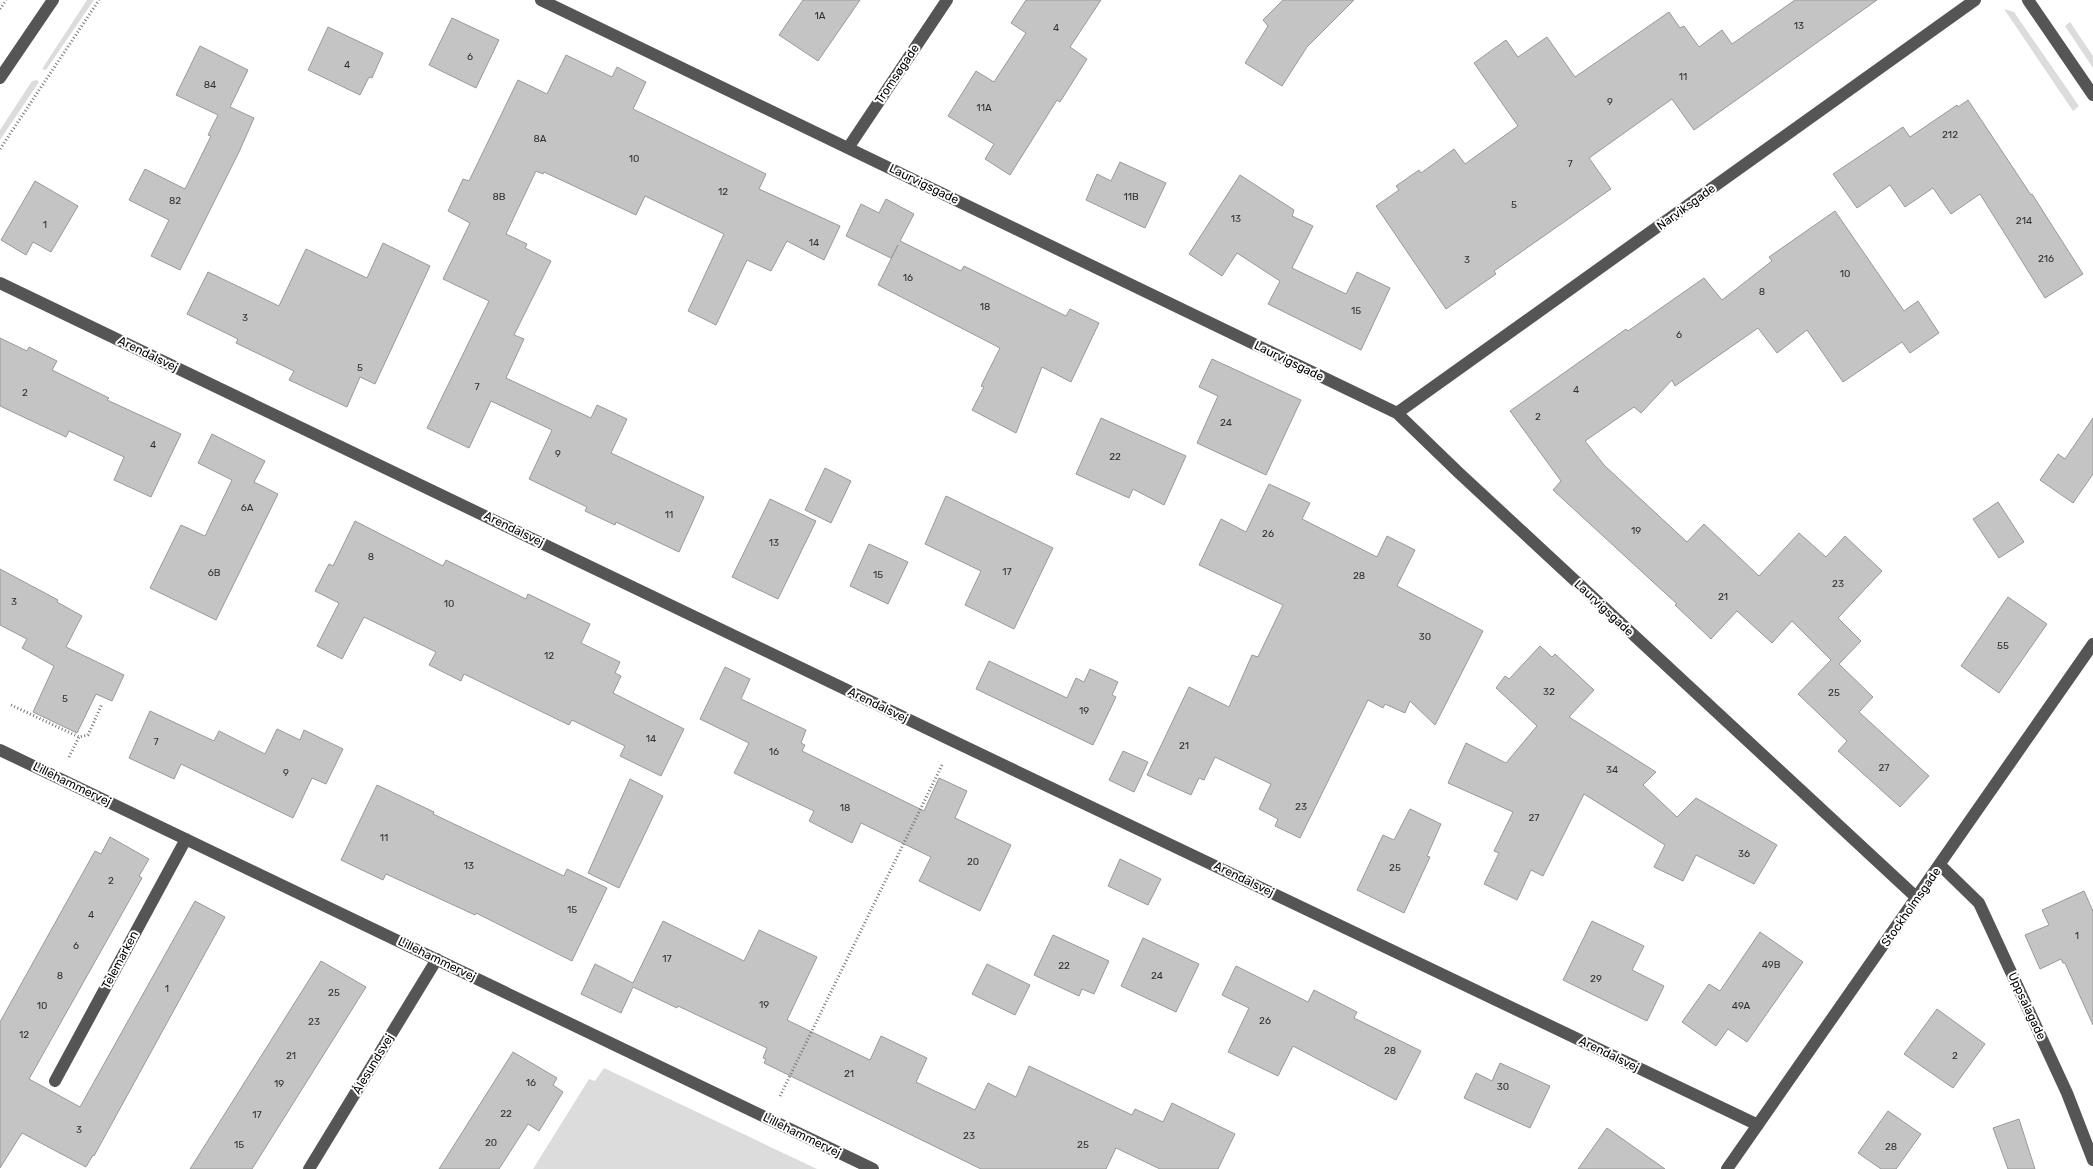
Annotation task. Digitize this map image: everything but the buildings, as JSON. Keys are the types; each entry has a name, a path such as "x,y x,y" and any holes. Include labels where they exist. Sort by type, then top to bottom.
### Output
{"street":[{"path":"0,78 53,0"},
{"name":"Laurvigsgade","path":"540,0 1397,413 1458,472 1917,898"},
{"name":"Tromsøgade","path":"848,148 947,0"},
{"name":"Narviksgade","path":"1397,413 1975,0"},
{"path":"2028,0 2093,95"},
{"name":"Arendalsvej","path":"0,283 952,741 1758,1125"},
{"name":"Stockholmsgade","path":"1727,1169 2093,644"},
{"name":"Lillehammervej","path":"0,750 873,1169"},
{"name":"Telemarken","path":"55,1081 186,839"},
{"name":"Uppsalagade","path":"1940,865 1979,904 2067,1093 2093,1160"},
{"name":"Ålesundsvej","path":"309,1169 437,959"}],"path":[{"path":"0,9 6,0"},
{"path":"0,149 99,0"},
{"path":"12,705 79,737 88,735 102,704"},
{"path":"68,759 79,737"},
{"path":"768,1118 853,948 857,936 952,741"}],"shaded area":[{"path":"87,0 94,0 46,70 42,69"},
{"path":"2004,9 2014,12 2079,106 2073,111"},
{"path":"2070,22 2093,56 2093,68 2065,26"},
{"path":"37,80 39,82 0,140 0,130 32,81"},
{"path":"604,1068 817,1169 533,1169 589,1079 595,1081"}]}
